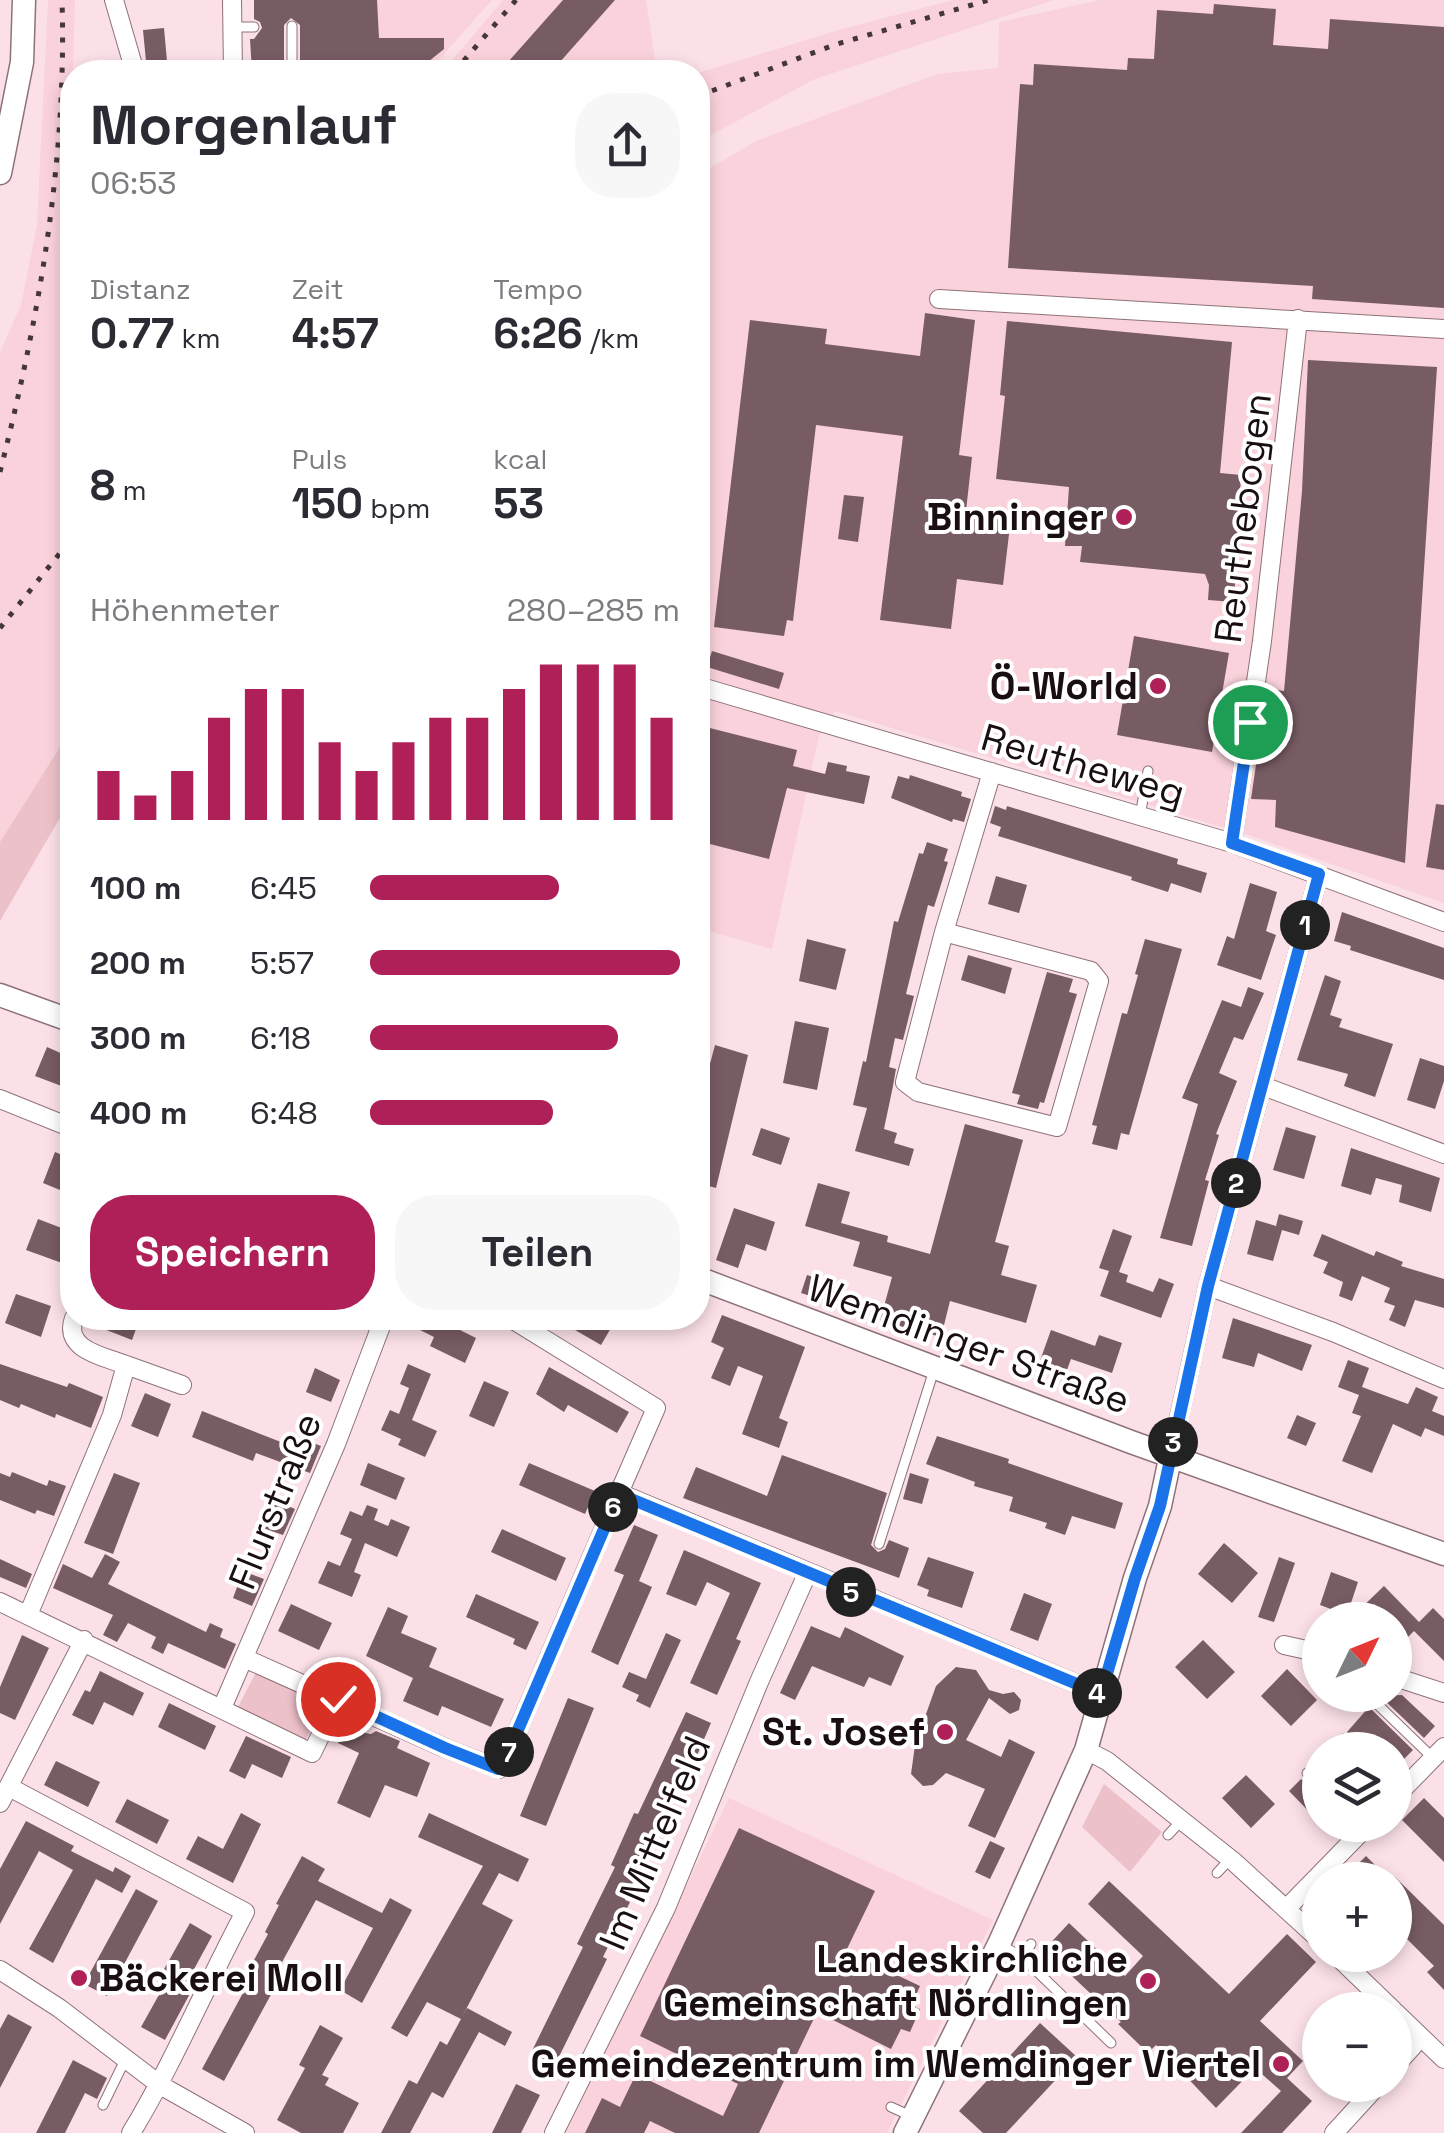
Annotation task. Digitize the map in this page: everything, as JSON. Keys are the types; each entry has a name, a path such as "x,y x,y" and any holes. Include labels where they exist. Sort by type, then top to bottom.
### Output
{"main road":[{"path":"0,172 22,62 24,0"},
{"path":"0,995 60,1016"},
{"name":"Wemdinger Straße","path":"710,1283 1444,1554"},
{"path":"909,2125 999,1944 1086,1750 1135,1578 1160,1506 1171,1454"}],"street":[{"path":"114,0 132,60"},
{"path":"232,0 233,60"},
{"path":"940,300 1444,328"},
{"name":"Reuthebogen","path":"1232,843 1262,641 1298,319"},
{"name":"Reutheweg","path":"710,690 1232,843 1444,922"},
{"path":"944,932 1091,971 1100,981 1057,1127 918,1092 904,1082 944,932 992,772"},
{"path":"1171,1454 1208,1286 1319,874"},
{"path":"1263,1086 1444,1154"},
{"path":"0,1098 60,1123"},
{"path":"1208,1286 1444,1379"},
{"path":"71,1330 72,1339 80,1347 182,1385"},
{"name":"Flurstraße","path":"222,1708 336,1444 379,1330"},
{"path":"244,1658 498,1769 656,1408 529,1330"},
{"path":"28,1615 119,1392 126,1365"},
{"path":"619,1494 1101,1694"},
{"name":"Im Mittelfeld","path":"554,2133 666,1908 758,1682 808,1574"},
{"path":"0,1602 312,1753 338,1699"},
{"path":"84,1640 5,1795 245,1912 204,1988 160,2085 131,2133"},
{"path":"1284,1646 1302,1650"},
{"path":"1412,1683 1444,1693"},
{"path":"1086,1750 1107,1761 1174,1828 1302,1923"},
{"path":"1412,1778 1438,1752"},
{"path":"1286,1908 1348,1842"},
{"path":"0,1970 59,2008 160,2085 245,2133"},
{"path":"1354,1972 1374,1992"},
{"path":"1412,2028 1444,2059"},
{"path":"1412,2047 1421,2037"},
{"path":"1334,2133 1362,2102"}],"lane":[{"path":"292,26 292,60"},
{"path":"232,27 254,28"},
{"path":"1140,816 1148,771"},
{"path":"879,1544 935,1368"},
{"path":"1387,1712 1438,1752"},
{"path":"1274,1923 1286,1908"},
{"path":"999,1944 1022,1957 1111,2044"},
{"path":"1022,1957 1031,1944"},
{"path":"104,2104 126,2060"},
{"path":"890,2107 909,2125"}],"shaded area":[{"path":"48,0 75,0 73,60 60,60 60,747 0,842 0,352 21,305 37,225"},
{"path":"361,0 492,0 439,60 362,60"},
{"path":"503,0 646,0 655,60 452,60"},
{"path":"953,0 1054,0 815,79 710,136 710,69"},
{"path":"1100,0 1444,0 1444,903 1245,834 835,711 819,736 772,949 710,931 710,168 756,141 937,74 998,68 999,22"},
{"path":"60,747 60,818 0,921 0,842"},
{"path":"256,1672 323,1703 305,1742 237,1709"},
{"path":"1104,1784 1162,1832 1130,1872 1082,1827"},
{"path":"729,1798 993,1920 887,2133 566,2133"}],"building":[{"path":"254,0 377,0 379,38 444,38 444,49 430,60 300,60 300,25 291,18 284,25 284,60 251,60 250,39 262,28 254,19"},
{"path":"563,0 615,0 562,60 510,60"},
{"path":"1214,4 1276,9 1273,45 1328,49 1330,19 1444,27 1444,308 1312,299 1313,286 1008,268 1020,84 1033,85 1034,64 1127,70 1128,58 1154,59 1157,10 1213,14"},
{"path":"164,28 167,60 146,60 143,30"},
{"path":"925,313 975,320 959,455 972,457 966,511 1011,517 1003,585 957,579 951,629 880,620 903,436 816,425 793,621 787,620 784,636 714,627 750,320 827,329 825,344 920,356"},
{"path":"1007,321 1232,342 1220,473 1241,475 1234,602 1208,600 1205,574 1080,562 1082,546 1065,546 1069,487 996,479 1005,396 1000,395"},
{"path":"1308,360 1437,367 1405,863 1275,827 1276,800 1251,799 1267,689 1284,691 1302,491"},
{"path":"844,495 864,497 858,542 838,539"},
{"path":"1134,636 1229,653 1212,752 1117,735"},
{"path":"712,651 784,673 779,689 710,668"},
{"path":"710,728 797,750 793,766 825,774 828,762 870,776 864,804 787,788 769,859 710,844"},
{"path":"910,775 962,792 961,796 971,799 964,822 952,822 891,798 898,776 909,779"},
{"path":"1436,804 1444,805 1444,870 1426,867"},
{"path":"995,806 1006,810 1007,806 1178,859 1177,864 1207,873 1201,893 1171,883 1168,892 998,836 1001,827 990,823"},
{"path":"927,842 948,849 944,861 948,862 934,907 928,905 906,994 914,996 903,1040 895,1038 889,1067 896,1069 884,1129 897,1133 894,1143 914,1149 909,1166 855,1151 867,1108 853,1105 863,1061 866,1062 894,921 898,922 919,853 923,854"},
{"path":"996,876 1027,885 1019,913 988,904"},
{"path":"1250,883 1277,892 1266,931 1276,935 1261,980 1217,965 1227,936 1234,939"},
{"path":"1342,912 1444,948 1444,980 1350,950 1351,946 1334,941"},
{"path":"807,939 846,949 836,990 799,981"},
{"path":"1145,939 1182,949 1129,1135 1121,1133 1117,1150 1092,1144 1097,1126 1092,1125 1122,1013 1127,1014"},
{"path":"968,955 1012,968 1005,994 961,980"},
{"path":"1047,972 1073,979 1069,992 1077,994 1044,1103 1040,1102 1038,1109 1017,1104 1020,1095 1012,1093"},
{"path":"1325,975 1341,981 1330,1015 1342,1019 1339,1027 1393,1044 1375,1097 1344,1086 1348,1074 1297,1060"},
{"path":"1248,987 1264,993 1243,1040 1234,1037 1219,1073 1237,1081 1216,1134 1219,1135 1192,1246 1160,1238 1198,1104 1182,1098 1222,1000 1241,1007"},
{"path":"795,1021 829,1028 817,1090 783,1083"},
{"path":"715,1045 748,1055 716,1188 710,1186 710,1064"},
{"path":"47,1047 60,1053 60,1085 35,1076"},
{"path":"1420,1058 1444,1066 1444,1081 1435,1109 1407,1100"},
{"path":"965,1124 1023,1140 995,1242 1009,1246 1001,1275 1037,1285 1026,1323 950,1301 941,1337 880,1321 892,1277 853,1266 860,1242 805,1226 818,1183 850,1192 841,1223 888,1236 887,1242 930,1254"},
{"path":"1286,1127 1316,1136 1304,1179 1273,1170"},
{"path":"761,1128 790,1138 781,1165 752,1155"},
{"path":"1351,1148 1440,1178 1431,1212 1399,1202 1402,1185 1376,1178 1371,1195 1341,1186"},
{"path":"55,1152 60,1154 60,1190 43,1183"},
{"path":"734,1208 775,1222 766,1251 746,1244 738,1268 716,1260"},
{"path":"1279,1214 1303,1221 1299,1235 1282,1230 1273,1261 1247,1254 1256,1220 1276,1226"},
{"path":"38,1219 60,1227 60,1262 26,1250"},
{"path":"1113,1229 1132,1236 1119,1272 1128,1275 1126,1282 1153,1292 1159,1278 1174,1284 1161,1318 1100,1296 1109,1271 1099,1268"},
{"path":"1322,1234 1444,1279 1444,1308 1415,1300 1405,1327 1389,1320 1395,1306 1384,1302 1390,1288 1362,1276 1352,1301 1339,1296 1343,1282 1323,1273 1328,1262 1313,1256"},
{"path":"807,1275 832,1283 826,1301 801,1293"},
{"path":"16,1294 51,1306 41,1337 5,1323"},
{"path":"722,1315 805,1347 779,1418 788,1422 779,1448 742,1434 763,1376 738,1366 730,1386 711,1378 724,1348 711,1342"},
{"path":"1233,1318 1312,1345 1302,1371 1258,1353 1254,1367 1222,1358"},
{"path":"106,1330 136,1330 132,1340"},
{"path":"420,1330 460,1330 476,1338 465,1363 430,1346 434,1337"},
{"path":"575,1330 610,1330 601,1345"},
{"path":"1051,1330 1095,1346 1099,1335 1122,1343 1112,1373 1071,1359 1064,1378 1037,1369"},
{"path":"1348,1360 1369,1368 1362,1387 1408,1404 1416,1387 1438,1397 1432,1411 1444,1416 1444,1436 1425,1428 1421,1437 1393,1424 1372,1473 1342,1461 1361,1416 1352,1413 1359,1395 1338,1387"},
{"path":"0,1364 103,1397 91,1428 56,1414 55,1418 0,1400"},
{"path":"408,1364 431,1374 412,1420 437,1431 425,1457 398,1445 401,1439 381,1430 390,1410 399,1414 409,1388 400,1384"},
{"path":"549,1367 629,1412 617,1433 568,1405 564,1412 536,1394"},
{"path":"315,1368 340,1380 331,1402 306,1392"},
{"path":"484,1381 509,1392 494,1427 469,1416"},
{"path":"145,1393 171,1404 158,1437 131,1426"},
{"path":"202,1411 286,1444 290,1434 321,1446 310,1473 256,1453 253,1461 192,1437"},
{"path":"1297,1415 1316,1423 1306,1446 1287,1438"},
{"path":"937,1436 1123,1503 1115,1529 1072,1516 1065,1535 1045,1528 1047,1523 1009,1511 1013,1497 974,1486 975,1482 926,1464"},
{"path":"782,1455 887,1493 871,1545 878,1552 885,1549 889,1540 909,1548 899,1578 683,1498 696,1467 767,1496"},
{"path":"368,1463 405,1478 396,1500 360,1485"},
{"path":"529,1463 595,1491 585,1514 519,1485"},
{"path":"12,1472 47,1486 49,1480 66,1486 54,1516 37,1510 35,1514 0,1500 0,1473 10,1477"},
{"path":"114,1473 140,1483 113,1554 84,1543"},
{"path":"910,1473 929,1479 922,1504 903,1499"},
{"path":"274,1500 295,1509 283,1535 263,1528"},
{"path":"367,1505 378,1509 374,1520 388,1526 391,1519 410,1527 397,1557 365,1543 354,1572 361,1575 352,1597 318,1583 328,1561 340,1566 352,1539 340,1534 350,1511 362,1516"},
{"path":"634,1525 658,1535 639,1581 652,1587 618,1665 591,1652 624,1575 614,1571"},
{"path":"502,1529 566,1558 556,1581 491,1552"},
{"path":"1224,1543 1258,1573 1232,1603 1198,1574"},
{"path":"684,1550 761,1583 717,1695 690,1683 730,1593 707,1582 696,1606 666,1594"},
{"path":"105,1554 120,1562 108,1584 206,1632 210,1623 223,1629 220,1637 236,1644 225,1669 168,1643 163,1654 151,1648 156,1637 128,1623 117,1642 103,1635 113,1615 53,1588 63,1564 92,1578"},
{"path":"928,1557 974,1572 962,1608 927,1596 929,1590 917,1585"},
{"path":"1279,1557 1295,1563 1274,1622 1258,1617"},
{"path":"0,1559 32,1574 26,1588 0,1577"},
{"path":"243,1571 264,1579 252,1606 233,1598"},
{"path":"1331,1572 1358,1582 1351,1602 1321,1602"},
{"path":"1384,1586 1400,1602 1367,1602"},
{"path":"1024,1593 1052,1604 1038,1641 1010,1630"},
{"path":"476,1594 539,1622 526,1650 513,1644 515,1639 466,1617"},
{"path":"291,1604 332,1623 319,1650 278,1631"},
{"path":"388,1607 408,1616 401,1633 437,1648 429,1667 504,1699 491,1727 442,1706 438,1716 403,1701 413,1678 366,1656"},
{"path":"1433,1608 1444,1619 1444,1661 1414,1631 1412,1615 1419,1622"},
{"path":"811,1626 840,1638 845,1627 904,1656 891,1686 869,1677 864,1687 812,1666 795,1700 780,1693"},
{"path":"666,1633 681,1640 650,1708 636,1701 639,1695 622,1687 629,1672 646,1679"},
{"path":"22,1635 49,1648 15,1720 0,1713 0,1687"},
{"path":"1203,1640 1235,1672 1207,1699 1175,1667"},
{"path":"956,1667 976,1670 989,1690 1014,1692 1021,1700 1019,1710 1010,1714 989,1698 966,1740 1001,1757 1009,1739 1035,1752 995,1838 968,1826 985,1789 946,1773 933,1785 923,1786 911,1774 915,1745 936,1686"},
{"path":"1287,1669 1302,1684 1305,1712 1291,1726 1261,1696"},
{"path":"100,1671 144,1693 133,1716 104,1702 93,1725 72,1715"},
{"path":"568,1698 594,1708 546,1826 520,1816"},
{"path":"169,1703 216,1726 205,1750 158,1727"},
{"path":"1412,1704 1435,1726 1424,1738 1397,1712 1412,1712"},
{"path":"686,1712 711,1723 689,1774 685,1772 662,1825 659,1824 625,1900 630,1902 603,1957 607,1959 553,2069 529,2057 583,1947 577,1944 615,1867 611,1865 634,1813 638,1814"},
{"path":"1365,1712 1374,1712 1395,1732 1347,1732"},
{"path":"340,1729 371,1734 376,1731 400,1741 397,1748 430,1763 417,1797 385,1785 370,1818 337,1803 359,1753 338,1743"},
{"path":"246,1736 291,1757 282,1778 252,1764 245,1779 229,1771"},
{"path":"56,1761 100,1782 88,1807 44,1785"},
{"path":"1246,1775 1275,1804 1251,1828 1222,1798"},
{"path":"1302,1780 1302,1804 1289,1791"},
{"path":"1424,1798 1444,1818 1444,1862 1412,1830 1412,1810"},
{"path":"127,1799 169,1820 157,1844 115,1822"},
{"path":"241,1813 261,1824 233,1883 186,1859 198,1836 223,1849"},
{"path":"429,1813 529,1859 518,1882 499,1873 482,1904 513,1920 462,2017 467,2008 512,2032 505,2046 479,2032 443,2098 432,2092 410,2133 381,2133 409,2080 417,2084 440,2041 447,2045 461,2019 427,2002 407,2037 391,2028 483,1866 418,1837"},
{"path":"26,1821 74,1846 71,1851 113,1872 115,1867 131,1876 122,1893 96,1879 53,1963 29,1949 73,1870 39,1851 0,1924 0,1869"},
{"path":"739,1828 875,1891 846,1951 920,1986 911,2006 920,2009 910,2032 901,2029 891,2049 817,2012 759,2133 675,2133 650,2121 644,2133 585,2133 602,2098 620,2107 636,2074 723,2116 738,2084 640,2036"},
{"path":"990,1841 1005,1848 990,1879 975,1872"},
{"path":"302,1856 325,1869 318,1881 382,1913 390,1898 412,1910 362,2003 340,1990 373,1928 316,1900 224,2081 202,2069 251,1978 246,1975 268,1934 265,1932 279,1905 276,1904"},
{"path":"1109,1881 1229,1994 1287,1934 1302,1948 1302,1972 1307,1972 1260,2021 1302,2060 1287,2078 1302,2092 1302,2102 1311,2102 1282,2133 1241,2133 1281,2091 1255,2068 1216,2108 1156,2045 1148,2053 1118,2024 1121,2022 1044,1950 1069,1923 1125,1976 1143,1956 1088,1904"},
{"path":"136,1889 158,1901 107,1996 84,1984"},
{"path":"1412,1894 1444,1925 1444,1990 1427,1972 1434,1966 1412,1944"},
{"path":"190,1923 212,1936 186,1984 193,1988 165,2040 141,2027 170,1975 163,1971"},
{"path":"8,2014 32,2027 0,2088 0,2029"},
{"path":"1040,2023 1077,2057 1006,2133 983,2133 959,2111"},
{"path":"320,2025 343,2038 322,2075 329,2078 325,2085 359,2103 343,2133 301,2133 277,2120 305,2068 299,2065"},
{"path":"73,2060 107,2078 97,2099 85,2093 65,2133 36,2133"},
{"path":"516,2084 540,2095 521,2133 492,2133"}],"railway":[{"path":"62,0 62,60"},
{"path":"464,60 516,0"},
{"path":"710,92 837,44 989,0"},
{"path":"0,472 38,297 60,119"},
{"path":"0,628 60,553"}],"place":[{"name":"Binninger","path":"1124,517"},
{"name":"Ö-World","path":"1158,686"},
{"name":"St. Josef","path":"945,1732"},
{"name":"Bäckerei Moll","path":"79,1978"},
{"name":"Landeskirchliche Gemeinschaft Nördlingen","path":"1148,1981"},
{"name":"Gemeindezentrum im Wemdinger Viertel","path":"1281,2064"}],"route":[{"path":"338,1699 498,1769 619,1494 1101,1694 1160,1506 1208,1286 1319,874 1232,843 1250,722"}]}
